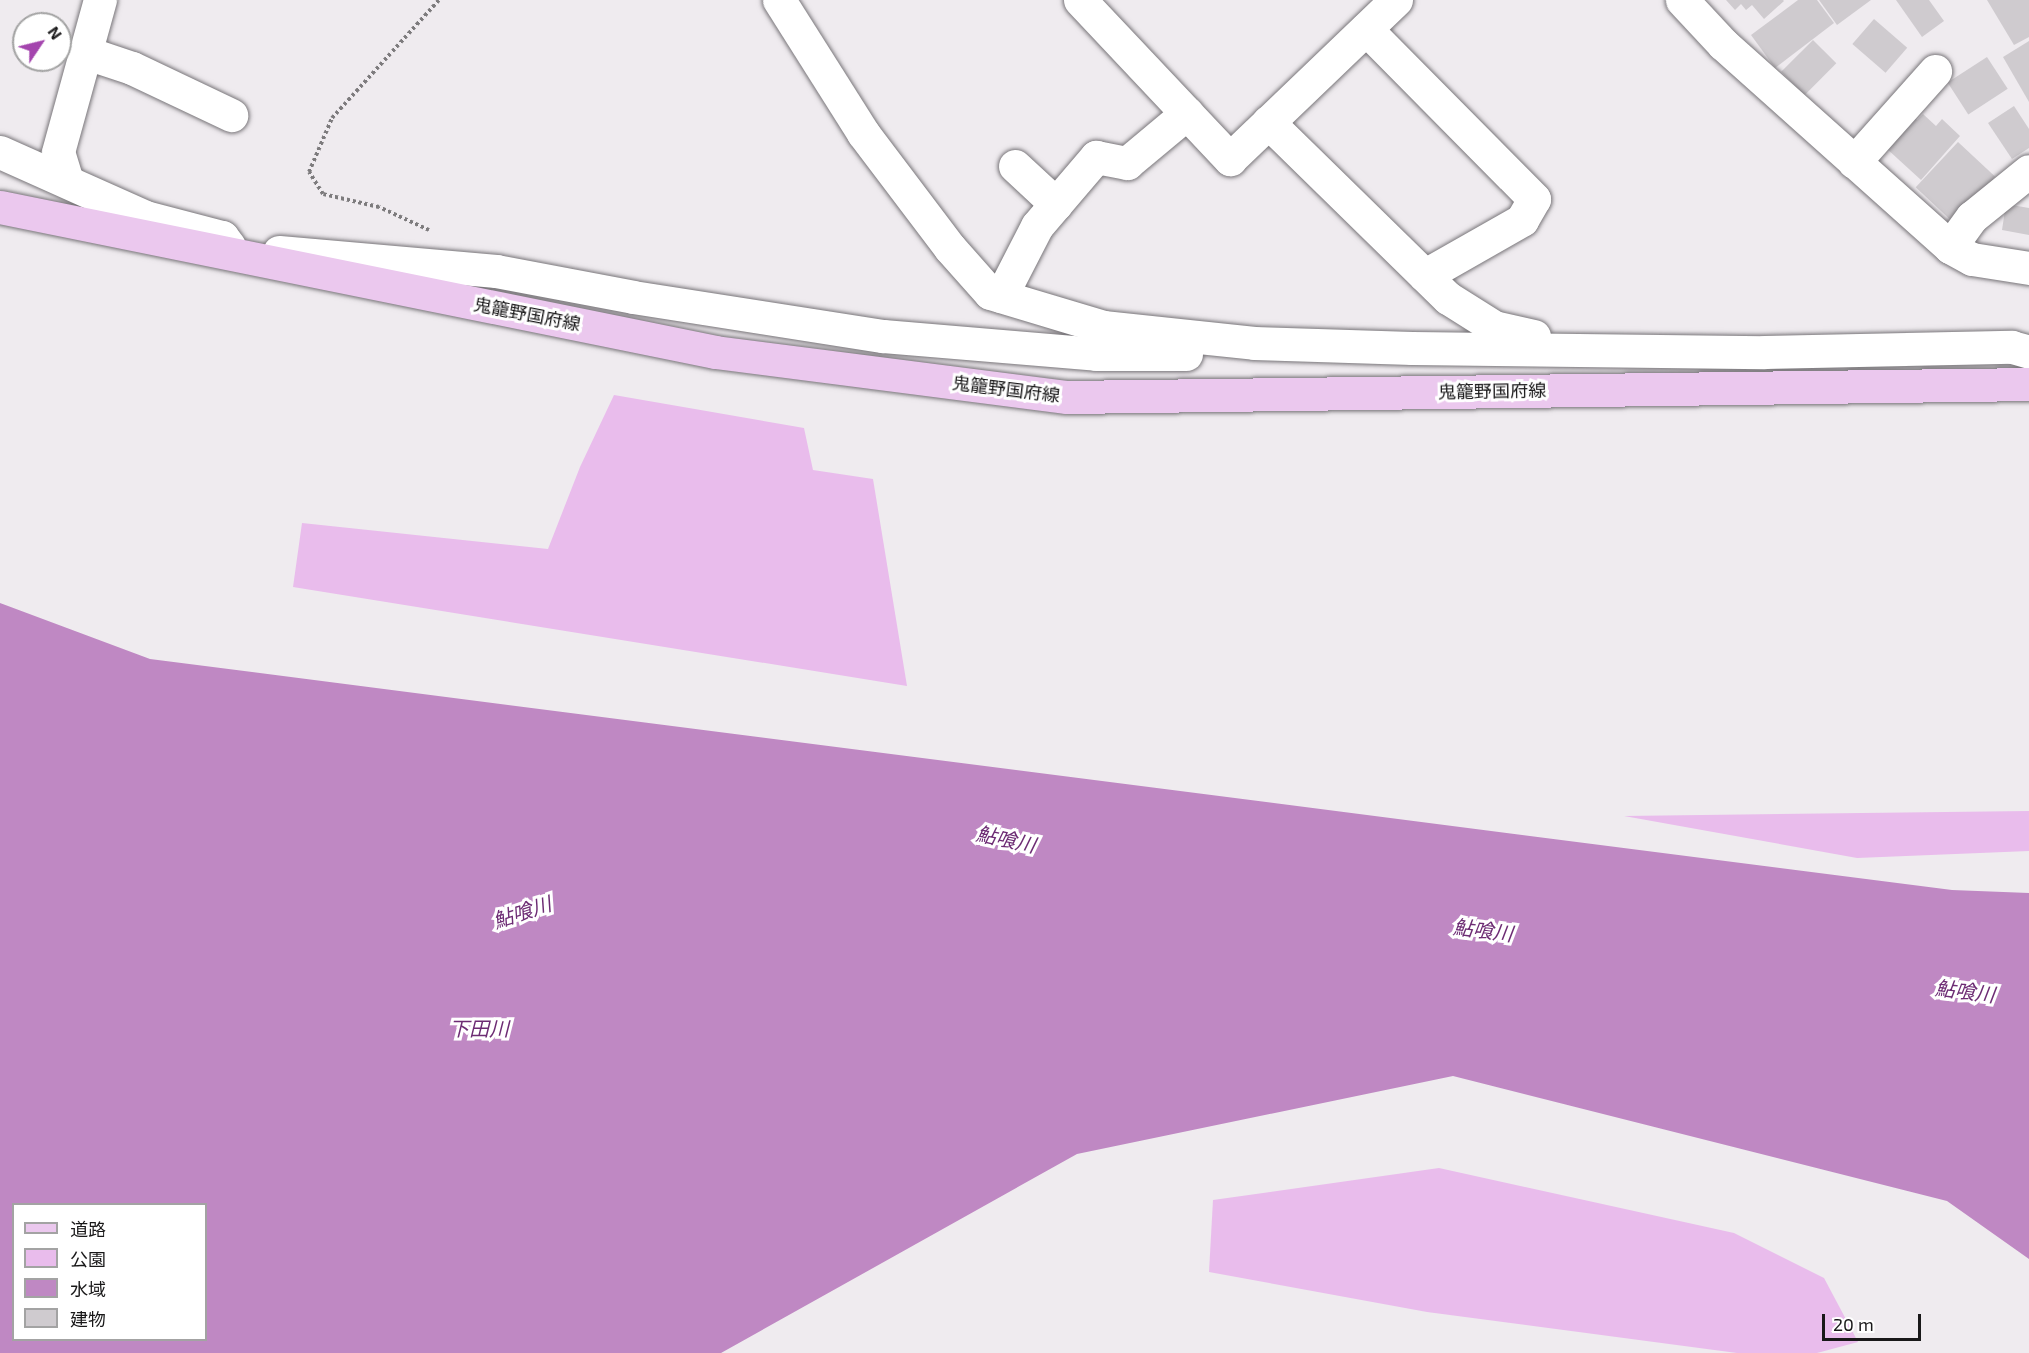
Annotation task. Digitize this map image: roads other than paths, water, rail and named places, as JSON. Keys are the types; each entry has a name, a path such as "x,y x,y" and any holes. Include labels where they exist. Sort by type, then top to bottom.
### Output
{"main road":[{"name":"鬼籠野国府線","path":"0,207 715,352 1067,397 2029,384"}],"street":[{"path":"67,181 58,152 100,0"},
{"path":"779,0 863,133 950,248 990,293 1103,327 1254,343 1764,352 2012,347 2029,352"},
{"path":"1080,0 1230,159 1396,0"},
{"path":"1682,0 1723,44 1950,247 1972,259 2029,268"},
{"path":"1366,29 1534,200 1522,220 1425,275"},
{"path":"87,53 132,68 231,115"},
{"path":"1854,162 1935,71"},
{"path":"1000,296 1037,226 1096,157 1127,163 1187,114"},
{"path":"1268,122 1448,298 1494,327 1529,334 1570,349"},
{"path":"0,152 145,217 222,237 237,255 280,252 496,271 633,297 883,336 1096,354 1226,354 1254,343"},
{"path":"1015,166 1056,204"},
{"path":"1950,247 1972,217 2029,171"},
{"path":"1356,330 1431,332 1477,348"}],"water":[{"name":"下田川","path":"0,603 150,659 1952,890 2029,893 2029,1259 1947,1201 1453,1076 1077,1154 721,1353 0,1353"}],"water label":[{"name":"鮎喰川","path":"1006,839"},
{"name":"鮎喰川","path":"522,912"},
{"name":"鮎喰川","path":"1483,930"},
{"name":"鮎喰川","path":"1965,991"}]}
